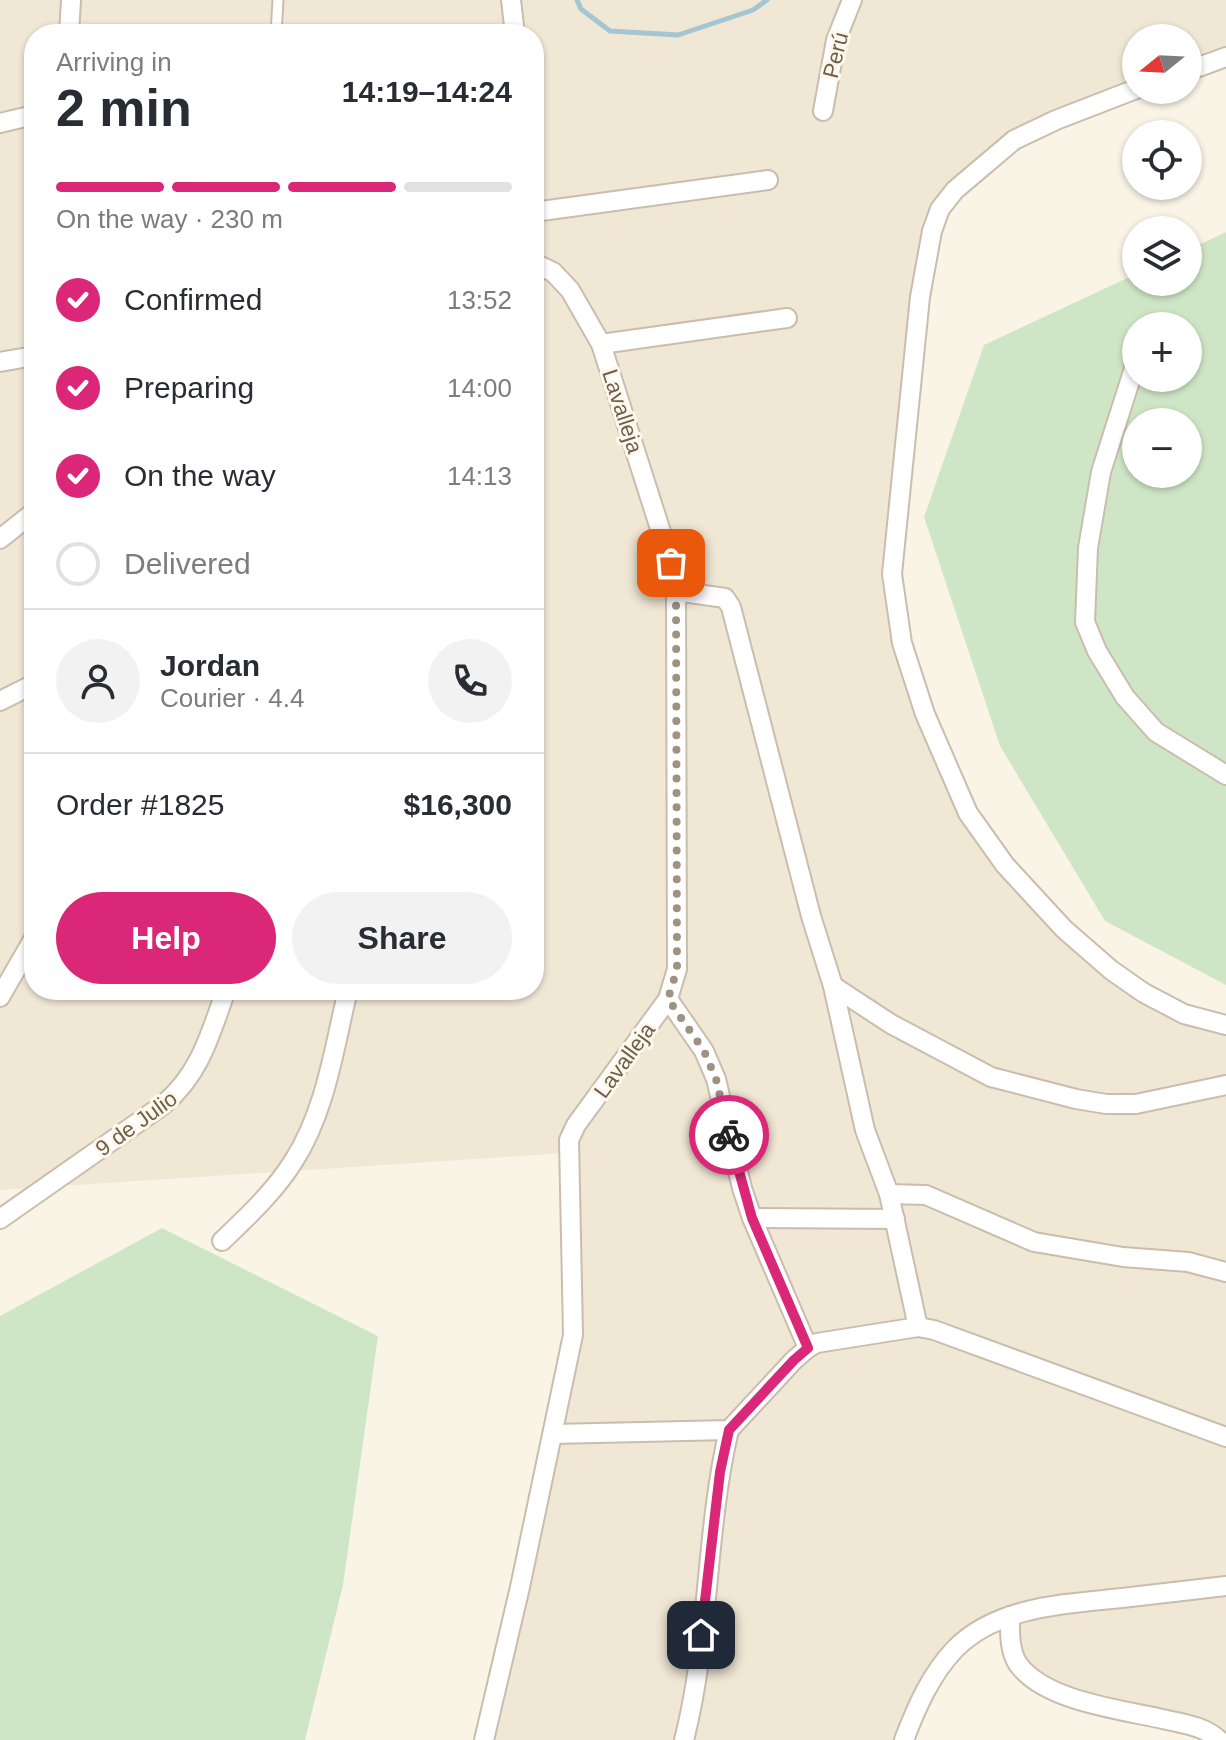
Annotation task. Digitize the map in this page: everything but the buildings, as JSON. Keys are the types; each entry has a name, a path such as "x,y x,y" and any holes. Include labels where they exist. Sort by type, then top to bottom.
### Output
{"street":[{"path":"70,24 71,0"},
{"path":"511,0 514,24"},
{"name":"Perú","path":"823,111 836,40 852,0"},
{"path":"1202,66 1226,57"},
{"path":"1122,94 1014,140 955,190 940,209 932,231 920,297 892,574 902,643 925,714 968,813 1005,865 1064,929 1111,970 1144,993 1184,1014 1226,1025"},
{"path":"0,123 24,117"},
{"path":"544,211 768,180"},
{"name":"Lavalleja","path":"484,1740 573,1335 569,1140 576,1125 668,999 677,969 676,591 671,563 601,344 570,290 553,272 544,268"},
{"path":"601,344 787,318"},
{"path":"0,362 24,358"},
{"path":"1126,392 1101,472 1088,548 1085,622 1097,651 1125,697 1156,732 1226,775"},
{"path":"0,539 24,520"},
{"path":"676,591 725,598 731,607 811,916 833,986 865,1130 889,1194 918,1327"},
{"path":"0,701 24,689"},
{"path":"0,997 24,955"},
{"path":"833,986 891,1024 980,1072 1076,1099 1106,1104 1136,1104 1226,1085"},
{"path":"668,999 704,1051 716,1079 752,1218 808,1348"},
{"name":"9 de Julio","path":"0,1219 182,1089 199,1063 222,1000"},
{"path":"222,1241 275,1186 293,1163 305,1140 320,1104 346,1000"},
{"path":"889,1194 926,1195 1034,1242 1123,1257 1188,1262 1226,1272"},
{"path":"752,1218 895,1219"},
{"path":"684,1740 706,1605 720,1472 729,1430 808,1348 817,1343 918,1327 934,1330 1226,1437"},
{"path":"553,1434 729,1430"},
{"path":"904,1740 916,1709 941,1665 971,1635 1010,1616 1049,1606 1226,1586"},
{"path":"1010,1616 1010,1640 1017,1663 1035,1681 1071,1697 1195,1726 1219,1740"}],"lane":[{"path":"277,24 278,0"}],"shaded area":[{"path":"0,0 1226,0 1226,57 1202,66 1202,24 1122,24 1122,96 985,163 932,231 895,606 968,813 1111,970 1226,1025 1226,1740 1071,1697 1017,1663 1010,1617 956,1649 904,1740 484,1740 573,1335 567,1153 0,1190"}],"green space":[{"path":"1226,232 1226,985 1105,921 1000,746 924,517 984,345 1122,281 1122,296 1202,296 1202,243"},
{"path":"162,1228 378,1336 343,1585 305,1740 0,1740 0,1316"}],"waterway":[{"path":"577,0 581,9 610,31 678,35 753,10 767,0"}],"way so far":[{"path":"671,563 676,591 677,969 668,999 704,1051 716,1079 729,1135"}],"route":[{"path":"701,1635 720,1472 729,1430 808,1348 789,1310 752,1218 729,1135"}]}
